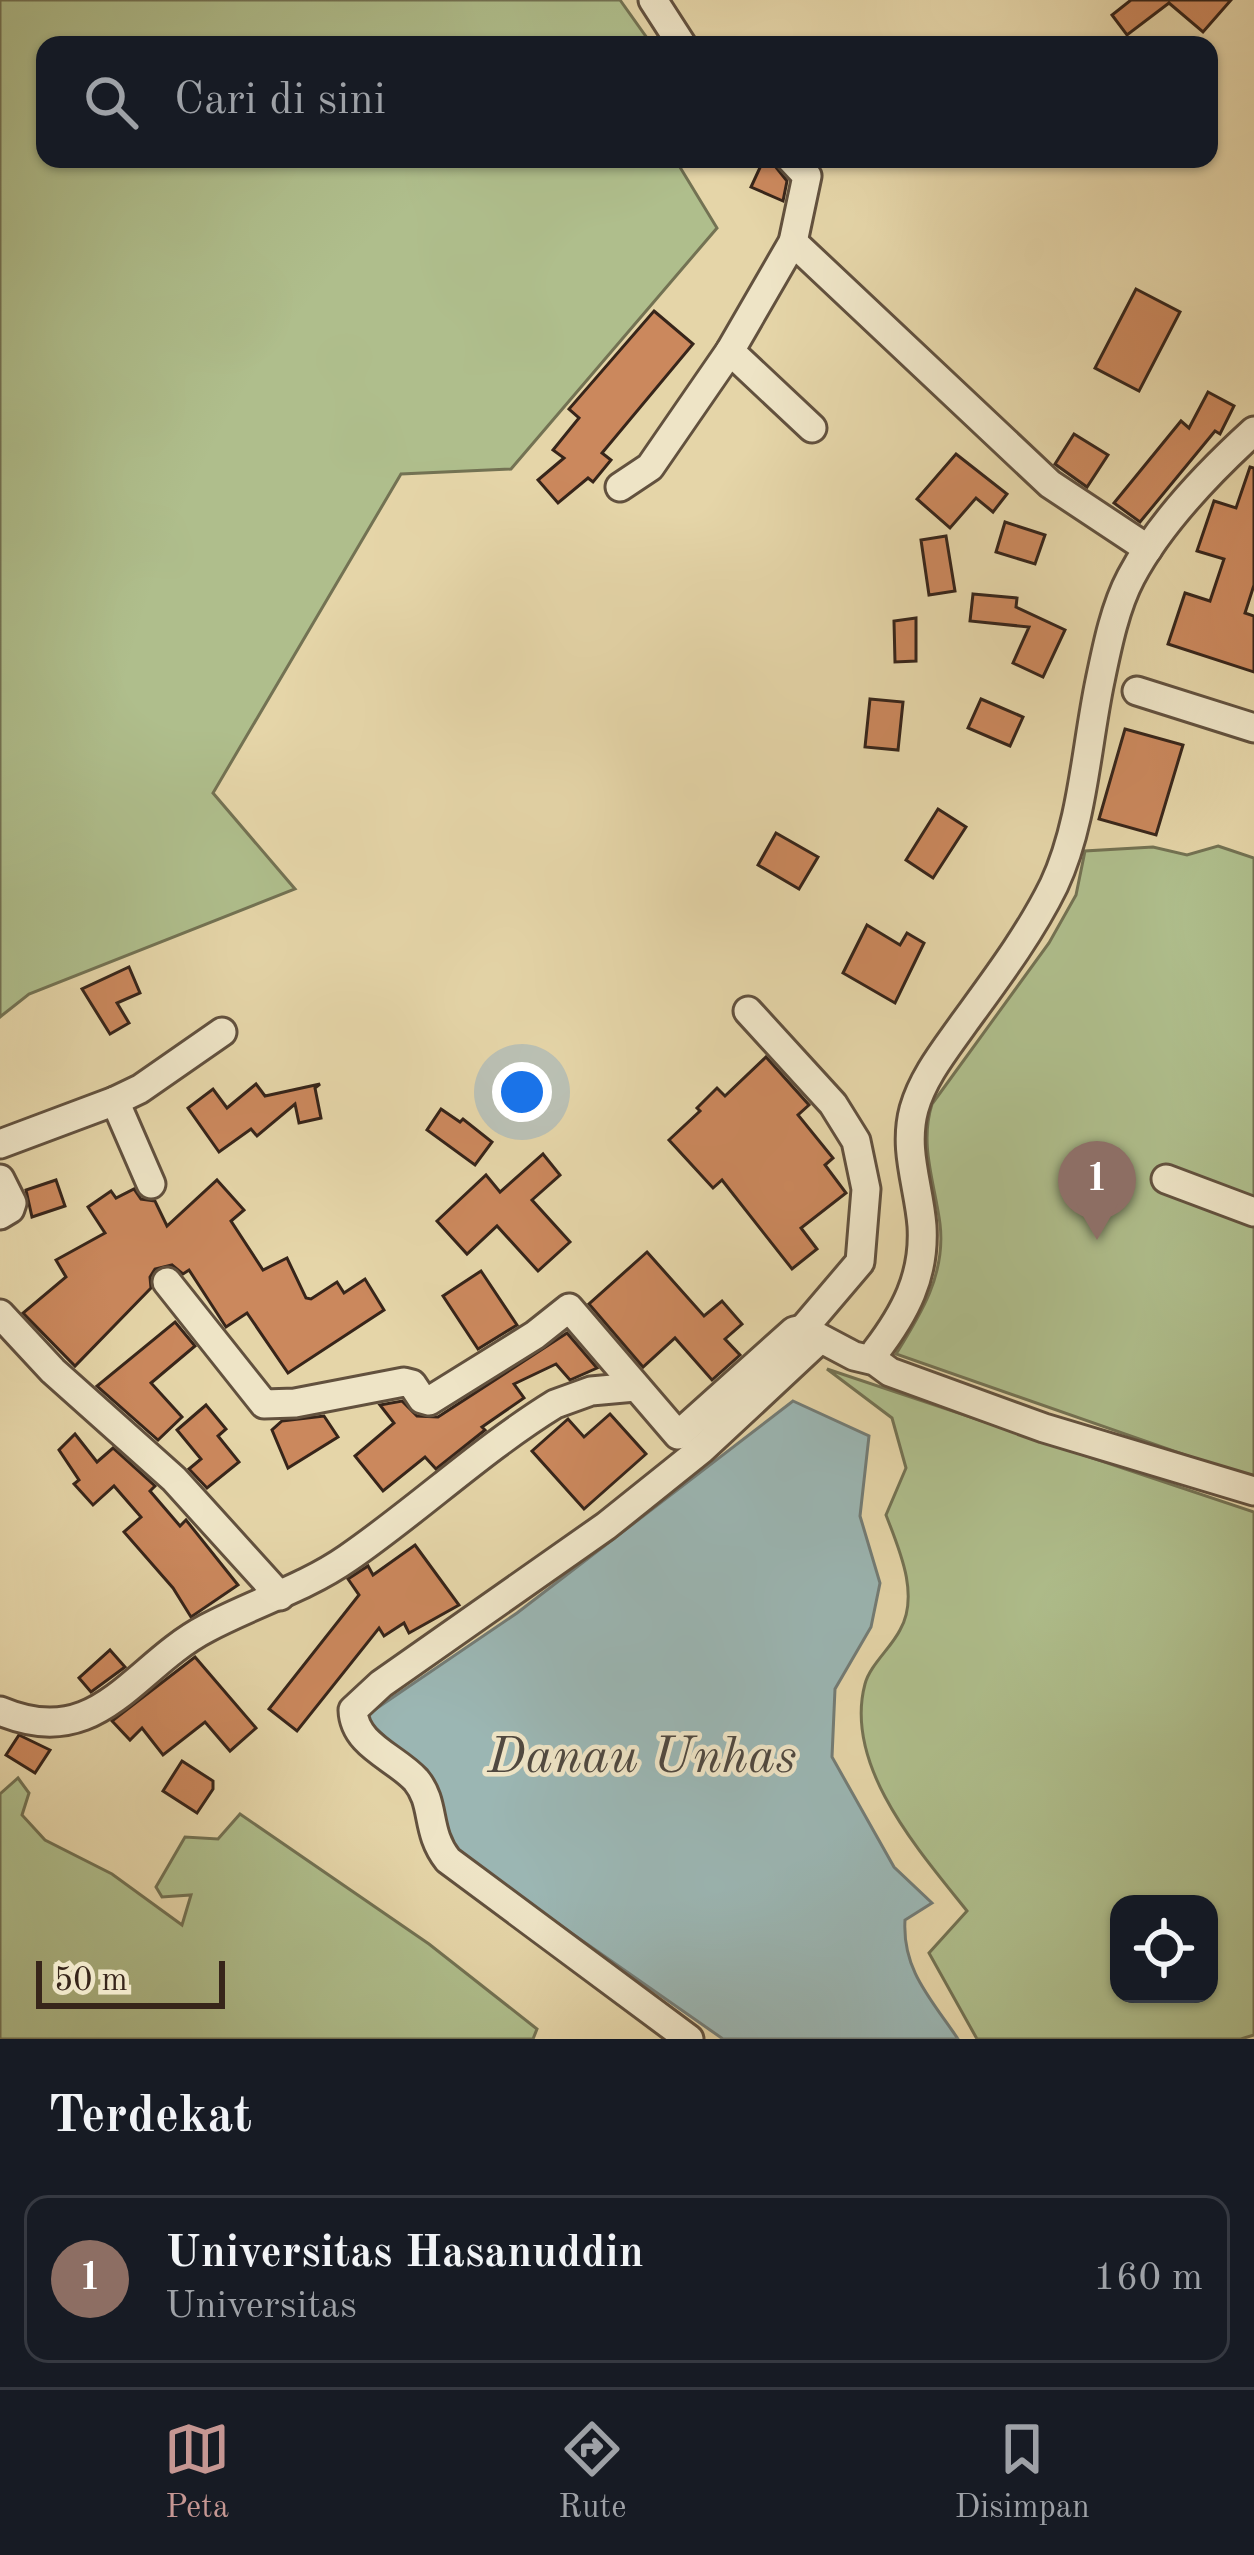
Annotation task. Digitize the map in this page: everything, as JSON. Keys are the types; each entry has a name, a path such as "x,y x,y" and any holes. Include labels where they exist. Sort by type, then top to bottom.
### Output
{"street":[{"path":"653,0 676,36"},
{"path":"620,487 650,467 730,351 794,242 799,168"},
{"path":"794,242 1050,484 1134,538"},
{"path":"730,351 812,428"},
{"path":"838,1347 876,1351 912,1296 921,1267 922,1224 911,1174 910,1128 918,1096 1056,881 1077,806 1100,681 1129,580 1134,538 1254,430"},
{"path":"1137,691 1254,728"},
{"path":"689,2039 448,1860 431,1832 427,1795 358,1730 353,1710 382,1684 606,1526 838,1347 860,1262 866,1189 856,1141 833,1104 748,1011"},
{"path":"0,1144 140,1089 223,1031"},
{"path":"115,1101 151,1184"},
{"path":"0,1179 12,1203 0,1215"},
{"path":"1166,1179 1254,1211"},
{"path":"167,1282 264,1404 295,1403 404,1382 429,1401 535,1335 569,1308 678,1435 794,1330 890,1372 1044,1429 1254,1491"},
{"path":"0,1314 53,1371 174,1479 280,1596"},
{"path":"0,1711 52,1724 102,1710 179,1645 344,1561 555,1404 591,1391 635,1387"}],"green space":[{"path":"0,0 620,0 646,36 36,36 36,168 680,168 717,228 511,469 401,474 213,793 295,889 29,994 0,1017"},
{"path":"1218,846 1254,858 1254,1479 896,1354 922,1308 939,1260 940,1224 928,1149 932,1104 1049,943 1076,895 1085,851 1153,847 1187,855"},
{"path":"827,1369 1254,1512 1254,2035 1241,2039 977,2039 929,1953 967,1911 890,1806 865,1746 861,1715 871,1670 906,1616 908,1587 886,1515 906,1468 892,1418"},
{"path":"18,1778 29,1793 22,1815 45,1840 112,1874 182,1925 191,1895 162,1897 156,1887 185,1837 218,1839 240,1814 429,1944 537,2029 533,2039 0,2039 0,1794"}],"water":[{"name":"Danau Unhas","path":"793,1401 869,1436 860,1516 880,1583 871,1627 835,1689 832,1757 894,1867 932,1903 905,1920 908,1954 920,1983 958,2039 723,2039 441,1842 420,1769 364,1717 517,1613"}],"building":[{"path":"1131,0 1231,0 1203,32 1169,3 1127,35 1112,15"},
{"path":"760,168 777,168 787,181 783,201 751,187"},
{"path":"1136,289 1180,312 1139,391 1095,368"},
{"path":"654,311 693,344 602,453 611,460 593,482 588,478 558,503 538,480 564,458 553,450 579,418 569,409"},
{"path":"1208,392 1234,406 1220,434 1215,431 1140,522 1114,503 1181,421 1189,428"},
{"path":"1074,434 1108,455 1087,487 1055,464"},
{"path":"956,454 1007,494 993,512 976,498 950,528 917,499"},
{"path":"1250,467 1254,468 1254,585 1245,613 1254,616 1254,672 1168,644 1185,593 1210,601 1224,559 1197,551 1214,501 1236,508"},
{"path":"1005,522 1045,535 1035,564 996,552"},
{"path":"946,536 955,591 929,595 921,540"},
{"path":"973,594 1017,598 1016,607 1065,630 1043,677 1013,663 1029,627 970,621"},
{"path":"916,618 916,661 895,662 894,621"},
{"path":"870,699 903,702 898,750 865,747"},
{"path":"981,699 1023,717 1010,746 968,728"},
{"path":"1125,729 1183,745 1156,835 1099,819"},
{"path":"938,809 966,827 933,878 906,860"},
{"path":"776,833 818,857 799,889 758,865"},
{"path":"867,925 900,945 907,933 924,943 895,1003 843,973"},
{"path":"129,967 140,993 117,1003 129,1023 110,1034 82,989"},
{"path":"766,1057 809,1105 798,1115 833,1158 825,1165 846,1193 801,1228 817,1249 792,1269 722,1180 713,1188 669,1140 717,1088 725,1096"},
{"path":"256,1084 265,1096 320,1084 315,1088 321,1118 299,1123 295,1104 257,1136 251,1129 219,1152 188,1108 213,1089 227,1108"},
{"path":"441,1109 492,1142 475,1165 427,1130"},
{"path":"543,1154 560,1175 532,1200 570,1242 538,1271 497,1226 467,1254 437,1221 486,1175 500,1192"},
{"path":"56,1180 65,1206 32,1217 26,1190"},
{"path":"217,1180 244,1210 231,1221 263,1270 287,1258 306,1298 311,1299 337,1282 344,1293 365,1279 384,1310 288,1373 247,1313 226,1327 189,1270 183,1274 172,1265 155,1269 151,1288 75,1366 23,1313 66,1277 56,1260 105,1233 88,1207 111,1191 116,1198 134,1189 141,1199 155,1201 167,1226"},
{"path":"647,1252 704,1316 722,1301 742,1324 725,1339 740,1355 712,1380 675,1338 643,1367 589,1304"},
{"path":"481,1271 517,1325 478,1349 443,1296"},
{"path":"175,1322 195,1346 151,1383 182,1417 158,1440 97,1386"},
{"path":"567,1333 597,1368 570,1380 556,1364 514,1384 524,1398 482,1427 485,1430 436,1469 425,1457 383,1491 355,1456 394,1423 380,1405 402,1401 417,1416 438,1417"},
{"path":"206,1405 226,1429 218,1436 239,1462 207,1488 189,1469 201,1459 177,1430"},
{"path":"610,1414 646,1454 584,1509 532,1451 568,1419 584,1437"},
{"path":"324,1416 338,1437 288,1468 272,1430 282,1421"},
{"path":"75,1434 97,1462 113,1448 155,1486 150,1491 180,1526 186,1520 238,1585 191,1617 173,1588 124,1532 141,1517 114,1486 93,1505 74,1484 79,1480 59,1450"},
{"path":"415,1545 459,1605 409,1633 404,1623 384,1636 379,1628 297,1731 269,1709 359,1595 348,1579 368,1566 373,1575"},
{"path":"110,1650 125,1667 91,1692 79,1678"},
{"path":"195,1657 256,1728 230,1751 205,1722 163,1755 142,1728 130,1740 112,1721"},
{"path":"19,1735 50,1750 35,1773 6,1755"},
{"path":"182,1761 213,1781 197,1813 163,1791"}],"place":[{"name":"Universitas Hasanuddin","path":"1097,1240"}]}
